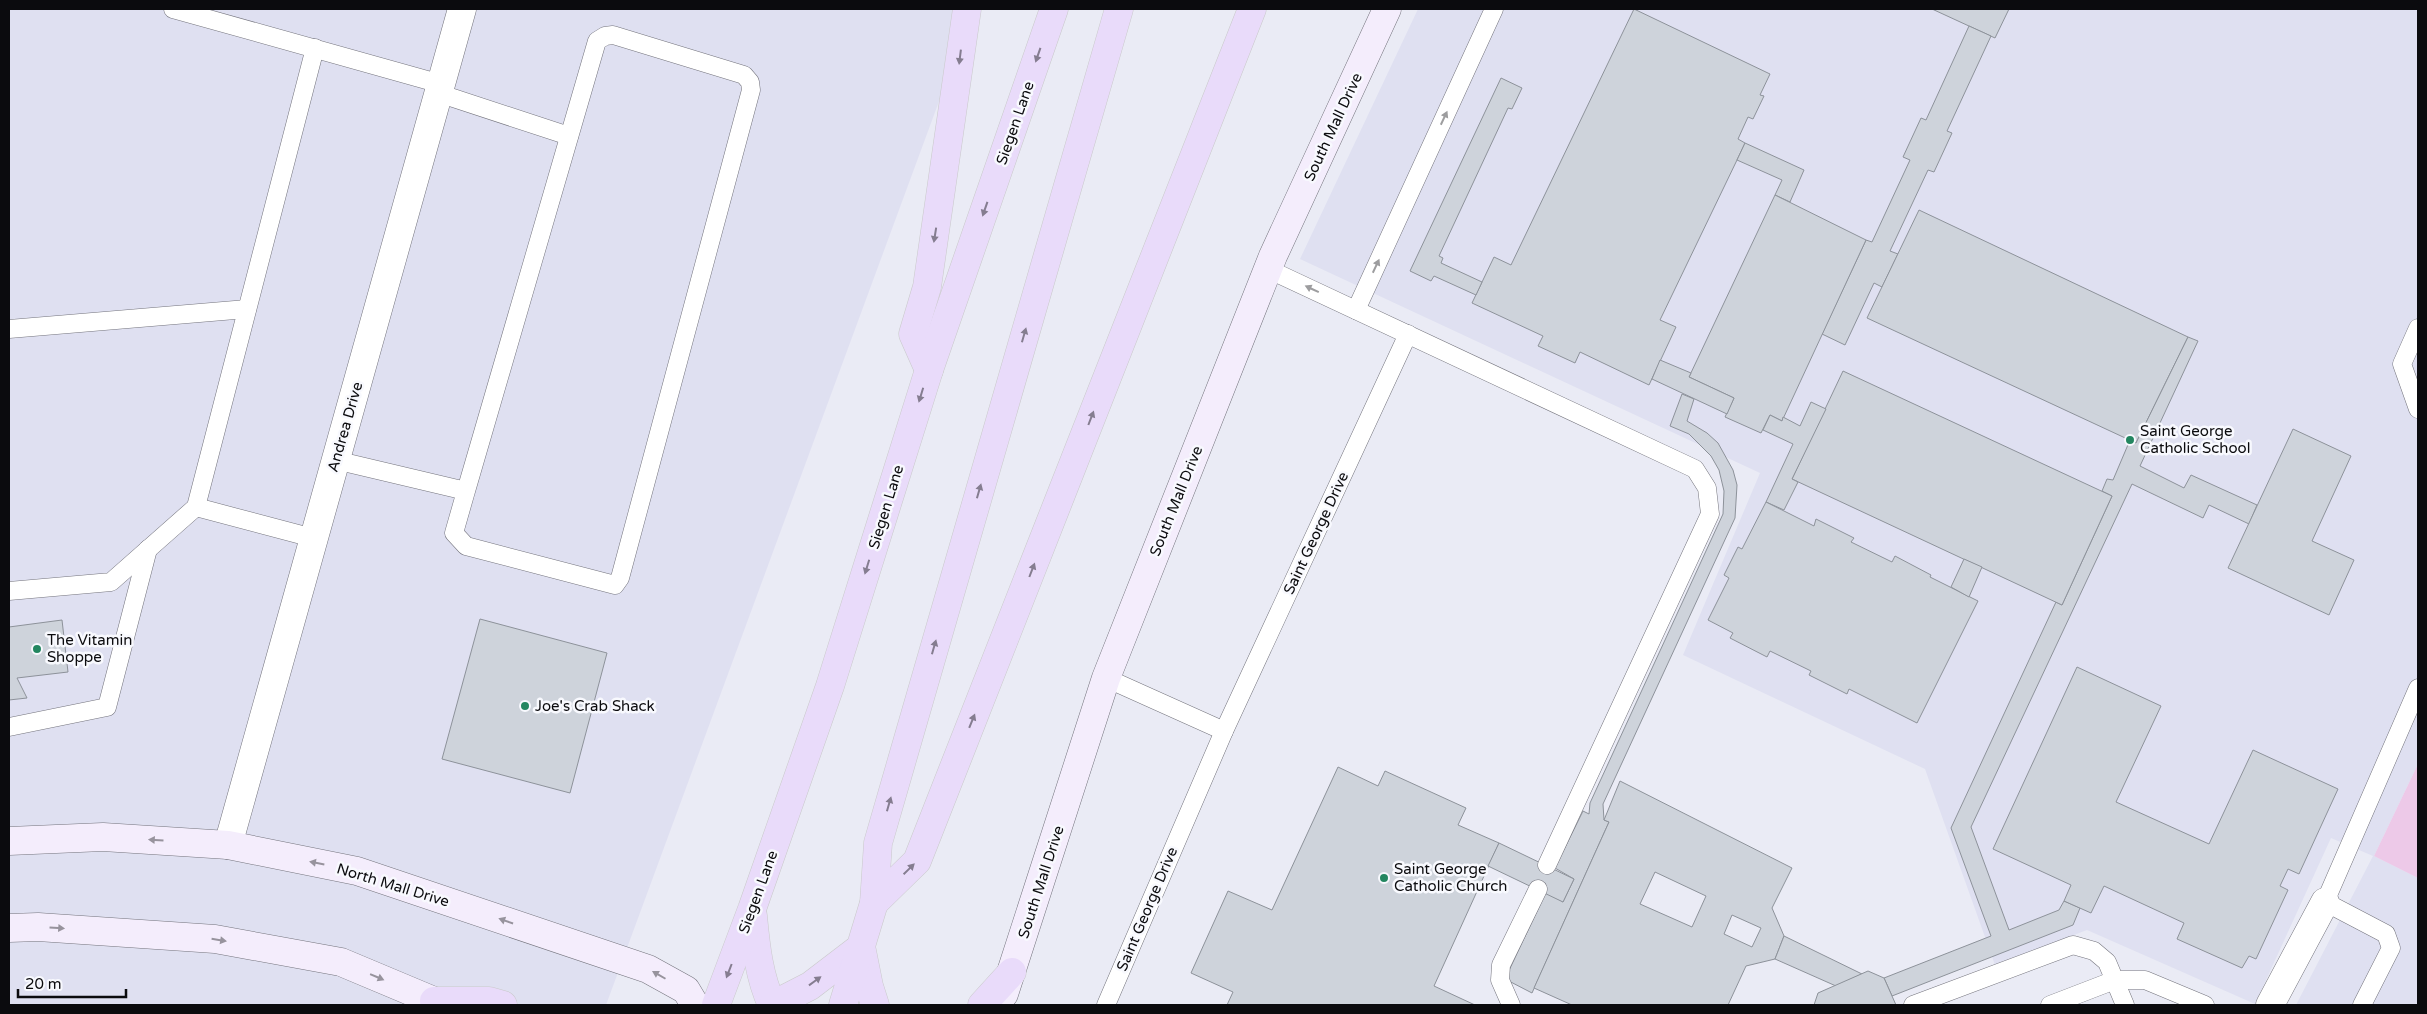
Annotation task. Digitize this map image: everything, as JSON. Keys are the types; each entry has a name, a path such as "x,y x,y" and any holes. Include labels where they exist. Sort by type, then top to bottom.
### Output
{"main road":[{"path":"929,370 913,334 927,287 966,9"},
{"name":"Siegen Lane","path":"716,1005 752,910 830,686 929,370 1054,9"},
{"path":"843,1005 874,903 878,843 1119,9"},
{"path":"874,903 917,861 1252,9"},
{"path":"752,910 756,958 763,985 772,1005 810,986 861,947"},
{"path":"861,947 875,1005"},
{"path":"982,1005 1012,972"},
{"path":"436,1003 489,1001 503,1005"}],"street":[{"name":"Andrea Drive","path":"228,845 462,9"},
{"name":"South Mall Drive","path":"999,1005 1012,972 1106,678 1268,269 1387,9"},
{"name":"North Mall Drive","path":"9,841 103,837 228,845 357,871 639,965 686,990 695,1005"},
{"path":"2270,1005 2325,902"},
{"path":"9,928 38,927 215,939 341,962 436,1003"}],"lane":[{"path":"173,9 315,48 440,89 569,136"},
{"path":"1356,310 1494,9"},
{"path":"613,35 744,75 750,82 751,90 620,578 615,585 606,585 466,546 454,533 466,491 597,41 605,36 613,35"},
{"path":"9,590 111,582 196,507 315,48"},
{"path":"1268,269 1695,469 1707,488 1710,514 1547,865"},
{"path":"9,329 247,309"},
{"path":"2418,328 2402,364 2418,409"},
{"name":"Saint George Drive","path":"1106,1005 1224,731 1408,334"},
{"path":"335,460 466,491"},
{"path":"196,507 313,538"},
{"path":"9,727 107,707 148,549"},
{"path":"1106,678 1224,731"},
{"path":"2362,1005 2391,948 2386,934 2325,902 2418,688"},
{"path":"1511,1005 1500,980 1501,965 1538,889"},
{"path":"1913,1005 2073,945 2094,951 2107,962 2125,1005"},
{"path":"2050,1005 2115,980 2145,980 2206,1005"}],"shaded area":[{"path":"9,9 973,9 606,1005 9,1005"},
{"path":"1418,9 2418,9 2418,764 2374,856 2418,878 2418,1005 2296,1005 2373,856 2331,838 2255,1004 2087,930 1995,965 1925,769 1683,655 1760,473 1300,259"},
{"path":"2418,764 2418,878 2374,856"}],"building":[{"path":"1634,9 1770,74 1760,95 1764,96 1753,119 1748,117 1738,139 1745,143 1660,320 1676,327 1649,385 1580,352 1575,363 1538,346 1543,336 1472,303 1494,257 1511,265"},
{"path":"1932,9 2009,9 1995,38"},
{"path":"1969,26 1991,36 1947,131 1952,133 1934,172 1928,170 1890,251 1898,254 1882,287 1874,283 1845,345 1822,334 1866,240 1872,242 1910,160 1903,157 1921,118 1926,120"},
{"path":"1501,78 1522,88 1512,109 1508,108 1439,256 1443,258 1441,263 1482,282 1476,295 1434,276 1431,281 1410,271"},
{"path":"1745,143 1804,170 1790,202 1775,195 1782,180 1737,160"},
{"path":"1775,195 1866,240 1782,421 1770,415 1761,433 1725,417 1734,398 1689,377"},
{"path":"1919,210 2188,337 2136,443 1867,318"},
{"path":"2188,337 2198,341 2140,466 2184,488 2191,475 2257,505 2249,524 2209,505 2203,518 2132,484 1971,827 2009,930 2059,910 2064,901 2080,908 2073,925 1892,996 1884,978 1991,936 1951,828 2056,602 2062,605 2112,496 2102,491 2107,479 2113,480 2130,440 2136,443"},
{"path":"1660,360 1691,373 1689,377 1734,398 1727,414 1652,379"},
{"path":"1843,371 2112,496 2062,605 1792,479"},
{"path":"1682,394 1694,399 1687,421 1707,433 1718,443 1733,470 1737,485 1735,518 1603,804 1604,820 1609,822 1532,993 1505,979 1546,892 1563,902 1574,879 1555,868 1583,811 1589,814 1590,803 1723,514 1724,491 1719,470 1711,456 1689,434 1670,426"},
{"path":"1811,402 1826,409 1792,479 1798,482 1784,510 1766,502 1793,444 1763,430 1770,415 1782,421 1783,417 1800,426"},
{"path":"2293,429 2351,456 2312,541 2354,560 2329,615 2228,568"},
{"path":"1766,502 1814,526 1816,519 1854,538 1851,542 1892,562 1895,556 1931,575 1930,577 1978,601 1917,723 1849,689 1847,694 1809,675 1811,671 1770,651 1767,657 1730,638 1733,633 1708,620 1729,578 1724,575 1738,547 1742,549"},
{"path":"1964,559 1982,567 1969,597 1951,587"},
{"name":"Joe's Crab Shack","path":"480,619 607,653 570,793 442,759"},
{"name":"The Vitamin Shoppe","path":"62,620 68,672 17,678 27,698 9,700 9,627"},
{"path":"2077,667 2161,706 2116,802 2209,844 2253,750 2338,789 2299,874 2288,869 2280,886 2288,890 2256,959 2249,956 2242,968 2177,939 2184,923 2104,886 2091,913 2064,901 2071,885 1993,849"},
{"name":"Saint George Catholic Church","path":"1338,767 1378,786 1385,771 1466,808 1458,825 1499,843 1434,986 1475,1005 1227,1005 1233,992 1191,973 1228,891 1272,910"},
{"path":"1620,781 1792,868 1772,908 1784,936 1775,959 1746,966 1728,1005 1572,1005 1534,988 1609,822 1604,820","holes":["1655,872 1706,896 1692,927 1640,904","1732,915 1761,928 1752,947 1724,934"]},
{"path":"1499,843 1574,879 1563,902 1488,866"},
{"path":"1784,936 1862,974 1836,986 1775,959"},
{"path":"1868,971 1884,978 1896,1005 1814,1005 1818,993"}],"place":[{"name":"Saint George Catholic School","path":"2130,440"},
{"name":"The Vitamin Shoppe","path":"37,649"},
{"name":"Joe's Crab Shack","path":"525,706"},
{"name":"Saint George Catholic Church","path":"1384,878"}]}
